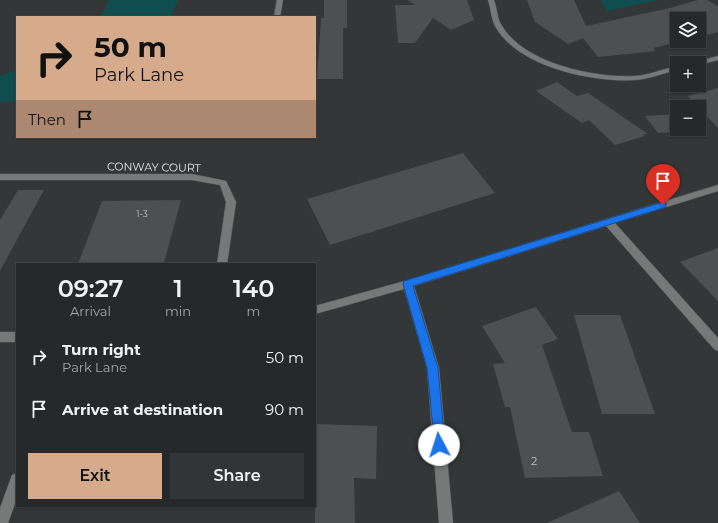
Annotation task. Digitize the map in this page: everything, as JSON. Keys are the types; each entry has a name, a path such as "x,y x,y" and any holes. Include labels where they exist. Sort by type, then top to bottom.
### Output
{"street":[{"path":"277,16 280,0"},
{"path":"491,0 498,26 508,38 526,52 550,63 580,73 610,78 636,78 670,70"},
{"path":"706,61 718,58"},
{"name":"CONWAY COURT","path":"0,177 192,177 223,183 231,202 222,263"},
{"path":"316,310 408,284 718,188"},
{"path":"608,222 718,346"},
{"path":"408,284 433,368 446,523"},
{"path":"0,337 16,337"},
{"path":"1,523 16,483"}],"shaded area":[{"path":"109,0 178,0 171,16 101,16"},
{"path":"601,0 659,0 606,11"},
{"path":"16,70 16,101 0,102 0,76"}],"building":[{"path":"324,0 347,0 347,28 343,28 343,79 317,79 321,18 324,18"},
{"path":"408,0 467,0 474,20 451,30 433,18 415,43 398,43 395,5 415,5"},
{"path":"527,0 574,0 586,26 670,8 698,0 707,0 718,6 718,32 706,35 706,12 670,12 670,44 653,48 656,51 598,57 583,38 568,44 535,22"},
{"path":"557,82 577,96 588,93 648,134 643,134 645,136 615,145 589,120 582,123 536,91"},
{"path":"718,88 718,128 706,115 706,100 692,100 688,96"},
{"path":"670,114 670,132 658,133 645,116"},
{"path":"463,153 495,193 330,245 307,199"},
{"path":"18,190 44,190 0,271 0,220"},
{"path":"181,200 164,263 78,263 102,201"},
{"path":"718,248 718,301 680,262"},
{"path":"536,307 558,339 542,345 572,432 589,432 603,476 525,478 510,407 505,407 493,364 505,363 482,326"},
{"path":"574,315 620,315 655,414 602,414"},
{"path":"316,424 377,426 376,479 354,478 355,523 315,523"},
{"path":"619,491 640,523 547,523"}],"route":[{"path":"439,445 433,368 408,284 663,205"}]}
